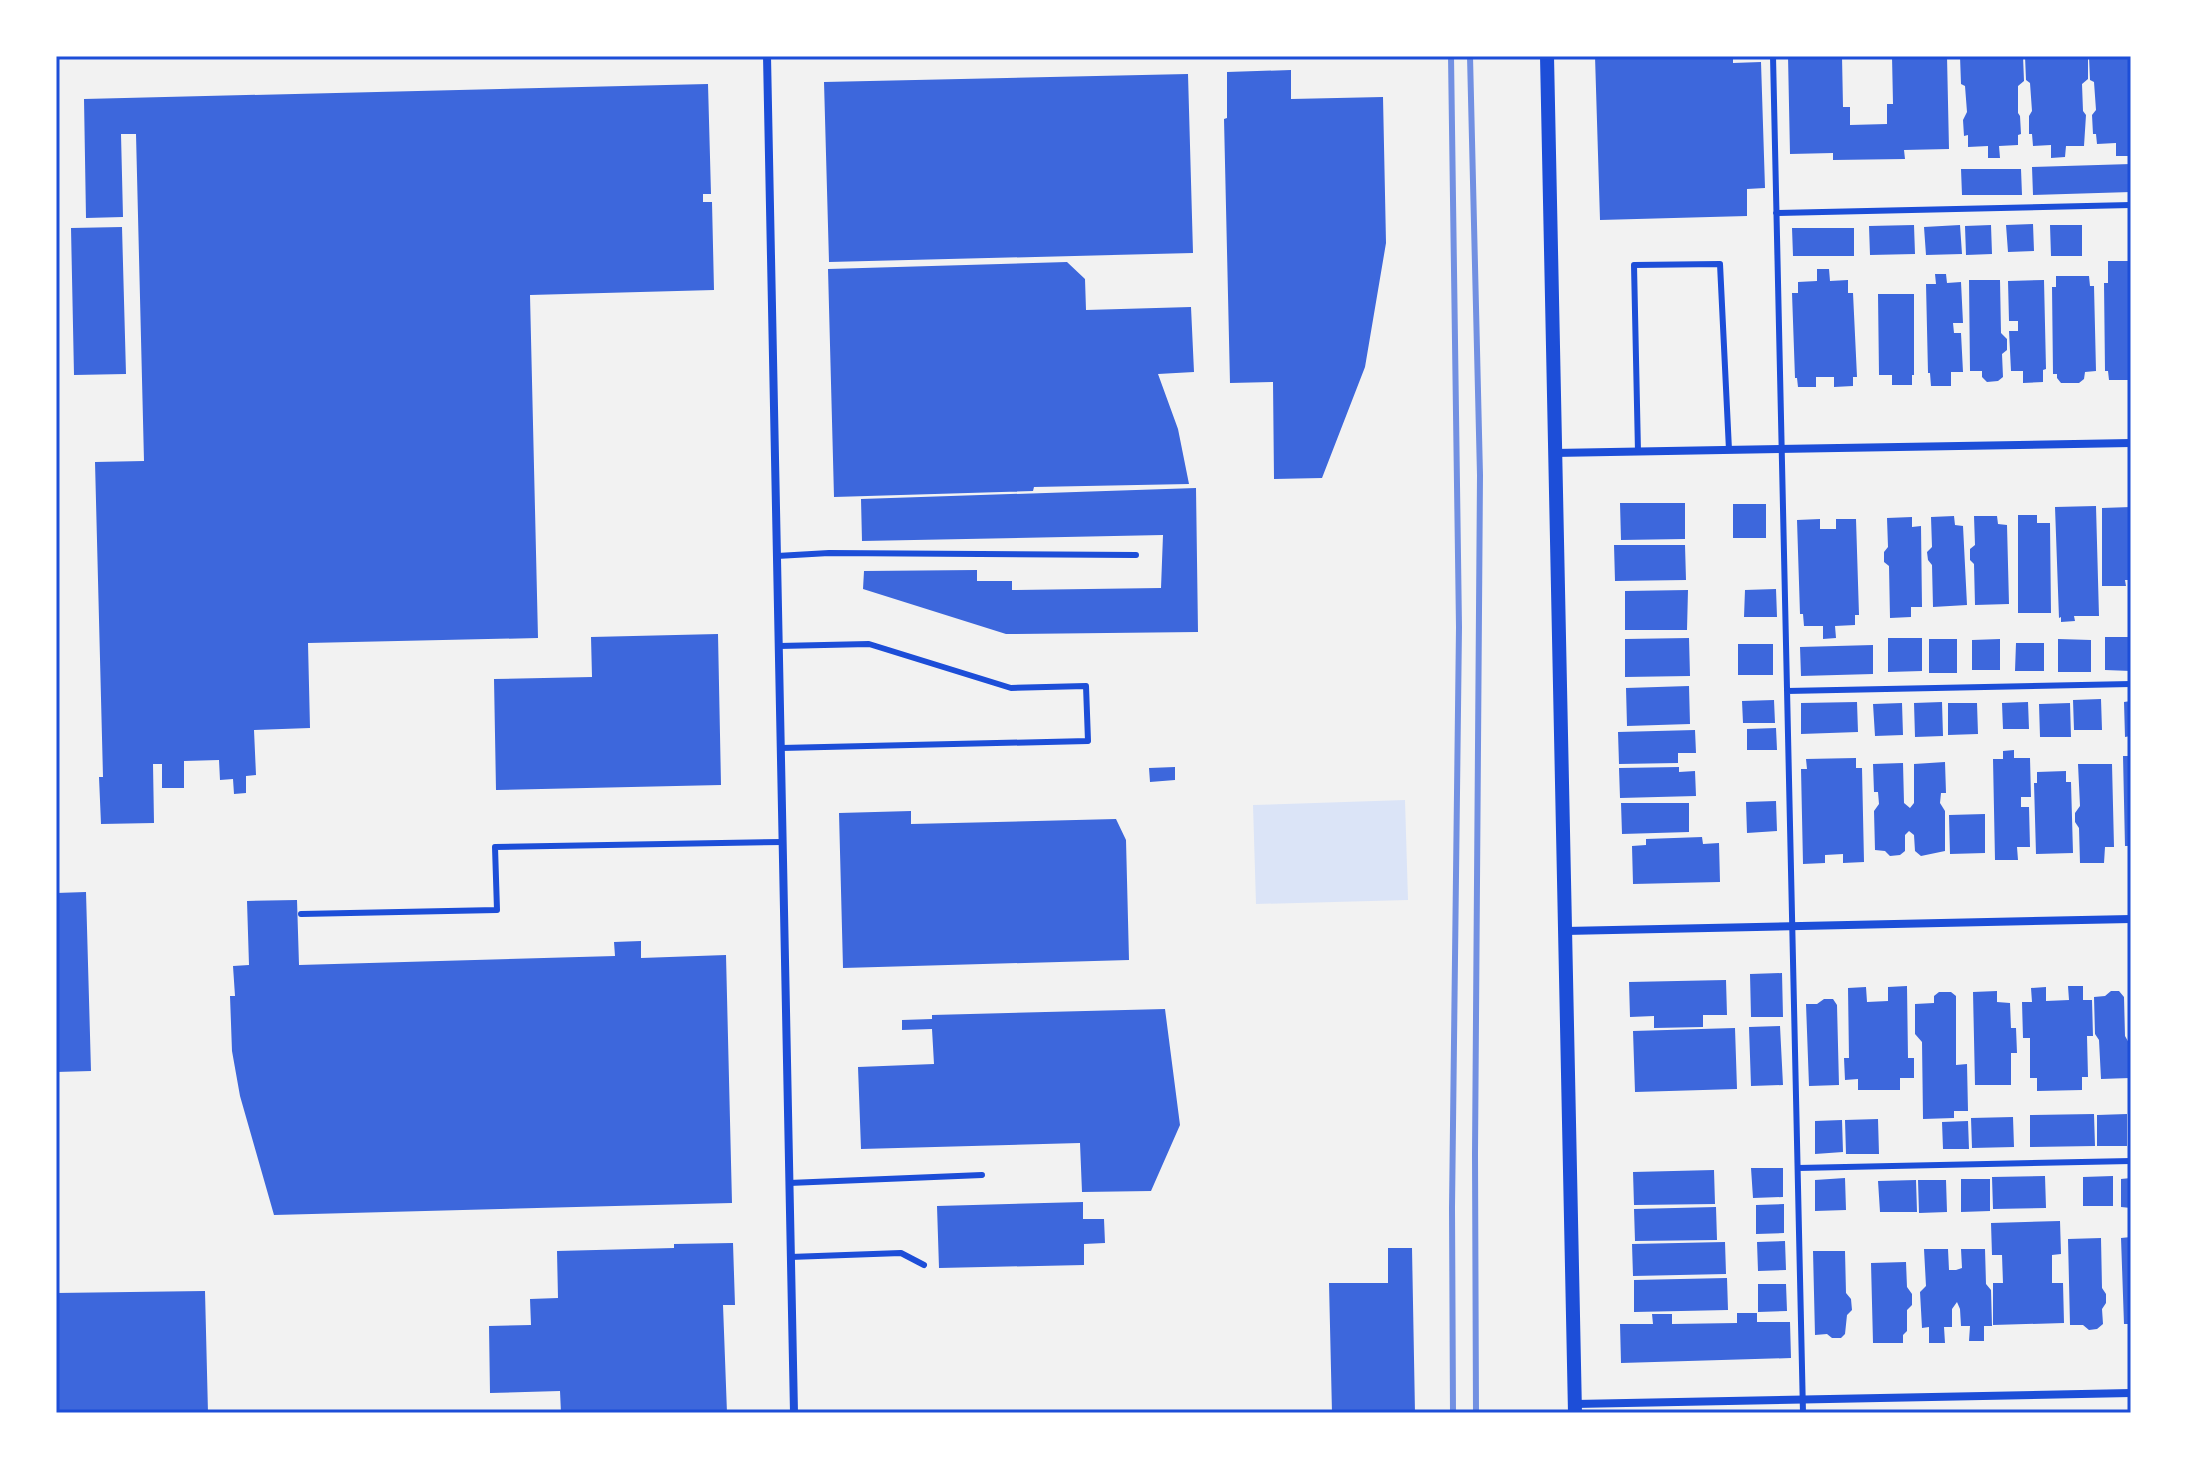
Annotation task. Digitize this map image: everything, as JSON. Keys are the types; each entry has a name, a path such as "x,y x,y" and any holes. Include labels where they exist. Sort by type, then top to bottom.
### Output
{"street":[{"path":"767,56 794,1413"},
{"path":"1547,56 1575,1408 1803,1399 2131,1393"},
{"path":"1554,453 2131,443"},
{"path":"1565,931 2131,919"}],"lane":[{"path":"1773,56 1803,1413"},
{"path":"1776,213 2131,205"},
{"path":"1638,452 1634,265 1720,264 1729,450"},
{"path":"777,556 829,553 1136,555"},
{"path":"779,646 869,644 1011,688 1086,686 1088,741 781,748"},
{"path":"1787,691 2131,684"},
{"path":"301,914 497,910 495,847 783,842"},
{"path":"1798,1168 2131,1161"},
{"path":"789,1183 982,1175"},
{"path":"790,1257 901,1253 924,1265"}],"shaded area":[{"path":"1405,800 1408,900 1256,904 1253,805"}],"building":[{"path":"1595,56 1733,56 1733,63 1761,62 1765,188 1747,189 1747,216 1600,220"},
{"path":"1788,56 1842,56 1843,107 1850,107 1850,125 1887,124 1887,104 1893,104 1892,56 1947,56 1949,149 1904,150 1905,159 1833,160 1833,153 1790,154"},
{"path":"1960,56 2023,56 2024,81 2018,86 2021,134 2018,135 2018,145 1999,146 2000,158 1988,158 1988,146 1968,147 1968,135 1964,136 1963,120 1967,112 1965,86 1961,84"},
{"path":"2025,56 2088,56 2088,79 2082,84 2083,111 2086,115 2084,146 2066,146 2065,157 2051,158 2051,145 2033,146 2032,134 2029,134 2032,111"},
{"path":"2089,56 2131,56 2131,143 2128,143 2128,156 2116,156 2116,143 2097,144 2096,134 2093,134 2092,115 2096,110"},
{"path":"1291,70 1291,99 1383,97 1386,243 1365,367 1322,478 1274,479 1273,382 1230,383 1224,119 1227,118 1227,72"},
{"path":"1188,74 1193,253 829,262 824,82"},
{"path":"708,84 711,194 703,194 703,202 712,202 714,290 530,295 538,638 308,643 310,728 254,730 256,775 246,776 246,793 234,794 233,779 220,780 219,760 184,761 184,788 162,788 162,764 153,764 154,823 101,824 99,777 103,777 95,462 144,461 136,134 121,134 123,217 86,218 84,99"},
{"path":"2131,164 2131,192 2033,195 2032,167"},
{"path":"1961,169 2021,169 2022,195 1962,195"},
{"path":"2033,224 2034,251 2008,252 2006,225"},
{"path":"1914,225 1915,254 1870,255 1869,226"},
{"path":"1960,225 1962,254 1926,255 1924,227"},
{"path":"1991,225 1992,254 1966,255 1965,226"},
{"path":"2050,225 2082,225 2082,256 2051,256"},
{"path":"122,227 126,374 74,375 71,228"},
{"path":"1792,228 1854,228 1854,256 1793,256"},
{"path":"2108,261 2131,261 2131,380 2109,380 2108,371 2105,371 2104,283 2108,283"},
{"path":"1067,262 1085,279 1086,310 1191,307 1194,372 1158,374 1178,429 1189,484 1034,487 1033,491 834,497 828,269"},
{"path":"1817,269 1829,269 1830,281 1848,280 1848,293 1853,293 1857,377 1853,377 1853,386 1834,387 1834,377 1816,377 1816,387 1798,387 1795,378 1792,293 1798,293 1798,282 1817,281"},
{"path":"1935,274 1946,274 1947,283 1961,282 1963,323 1953,323 1954,333 1961,333 1963,372 1951,372 1951,386 1931,386 1928,373 1926,284 1936,284"},
{"path":"2056,276 2089,276 2090,286 2094,286 2096,371 2085,372 2084,379 2079,383 2061,383 2057,374 2053,374 2052,287 2056,287"},
{"path":"1969,280 2000,280 2001,333 2007,339 2007,350 2002,354 2003,377 1998,381 1987,382 1982,377 1982,371 1970,371"},
{"path":"2044,280 2046,369 2043,370 2043,382 2023,383 2023,371 2011,371 2009,331 2018,331 2018,321 2009,321 2008,281"},
{"path":"1878,294 1914,294 1912,385 1892,385 1892,375 1879,375"},
{"path":"1196,488 1198,632 1006,634 863,589 864,571 977,570 977,581 1012,581 1012,590 1161,588 1163,535 862,541 861,499"},
{"path":"1620,503 1685,503 1685,539 1621,540"},
{"path":"1733,504 1766,504 1766,538 1733,538"},
{"path":"2096,506 2099,616 2074,616 2075,621 2061,622 2055,507"},
{"path":"2131,507 2131,580 2125,580 2126,586 2102,586 2102,508"},
{"path":"2018,515 2037,515 2037,523 2050,523 2051,613 2018,613"},
{"path":"1954,516 1955,525 1963,526 1967,605 1933,607 1932,565 1927,552 1932,547 1931,517"},
{"path":"1974,516 1997,516 1998,524 2007,525 2009,604 1975,605 1974,564 1970,560 1970,549 1975,545"},
{"path":"1912,517 1912,527 1921,526 1922,607 1911,607 1911,617 1890,618 1889,566 1884,562 1884,552 1888,547 1887,518"},
{"path":"1820,519 1820,529 1836,529 1836,519 1856,519 1859,615 1855,615 1855,625 1835,626 1836,638 1823,639 1823,626 1804,626 1803,614 1800,614 1797,520"},
{"path":"1614,545 1685,545 1686,580 1615,581"},
{"path":"1776,589 1777,617 1744,617 1745,590"},
{"path":"1688,590 1687,630 1625,630 1625,591"},
{"path":"718,634 721,785 496,790 494,679 592,677 591,637"},
{"path":"2105,637 2131,637 2131,671 2105,670"},
{"path":"1689,638 1690,676 1625,677 1625,639"},
{"path":"1888,638 1922,638 1922,671 1888,672"},
{"path":"1929,639 1957,639 1957,673 1929,673"},
{"path":"2000,639 2000,670 1972,670 1972,640"},
{"path":"2058,639 2091,640 2091,672 2058,672"},
{"path":"2016,643 2044,643 2044,671 2015,671"},
{"path":"1738,644 1773,644 1773,675 1738,675"},
{"path":"1873,645 1873,674 1801,676 1800,647"},
{"path":"1689,686 1690,724 1627,726 1626,688"},
{"path":"2101,699 2102,730 2074,730 2073,700"},
{"path":"1774,700 1775,723 1743,723 1742,701"},
{"path":"2131,701 2131,736 2125,737 2124,702"},
{"path":"1857,702 1858,732 1801,734 1801,703"},
{"path":"1942,702 1943,736 1915,737 1914,703"},
{"path":"2028,702 2029,729 2003,729 2002,703"},
{"path":"1902,703 1903,735 1875,736 1873,704"},
{"path":"1948,703 1977,703 1978,734 1948,735"},
{"path":"2070,703 2071,737 2040,737 2039,704"},
{"path":"1776,728 1777,750 1747,750 1747,729"},
{"path":"1695,730 1696,753 1678,753 1678,763 1619,764 1618,732"},
{"path":"2014,750 2014,758 2030,758 2031,797 2021,797 2021,807 2029,807 2030,847 2017,847 2018,860 1995,860 1993,759 2003,759 2003,751"},
{"path":"2123,756 2131,756 2131,846 2125,846"},
{"path":"1856,758 1856,768 1862,768 1864,862 1843,863 1843,854 1825,855 1825,863 1803,864 1801,769 1807,769 1806,759"},
{"path":"1945,762 1946,793 1941,793 1940,803 1945,811 1945,851 1921,856 1915,851 1914,835 1909,831 1905,835 1905,851 1900,855 1890,856 1885,851 1875,850 1874,811 1879,804 1878,792 1874,792 1873,764 1903,763 1904,803 1910,808 1914,803 1914,764"},
{"path":"2078,764 2112,764 2114,847 2105,847 2104,863 2080,863 2079,828 2075,822 2075,813 2080,806"},
{"path":"1175,767 1175,780 1150,782 1149,768"},
{"path":"1679,767 1679,772 1695,771 1696,796 1620,798 1619,768"},
{"path":"2066,771 2066,782 2071,782 2073,853 2036,854 2034,783 2037,783 2037,772"},
{"path":"1776,801 1777,831 1747,833 1746,802"},
{"path":"1621,803 1689,803 1689,832 1622,834"},
{"path":"911,811 911,824 1116,819 1126,840 1129,960 843,968 839,813"},
{"path":"1985,814 1985,853 1950,854 1949,815"},
{"path":"1702,837 1703,844 1719,843 1720,882 1633,884 1632,846 1646,845 1646,839"},
{"path":"86,892 91,1071 56,1072 56,893"},
{"path":"297,900 299,965 615,956 614,942 641,941 641,958 726,955 732,1203 274,1215 240,1096 232,1051 230,996 235,996 233,966 249,965 247,901"},
{"path":"1782,973 1783,1017 1751,1017 1750,974"},
{"path":"1726,980 1727,1015 1703,1015 1703,1027 1654,1028 1654,1016 1630,1017 1629,982"},
{"path":"1907,986 1908,1058 1914,1058 1914,1078 1900,1078 1900,1090 1858,1090 1858,1079 1845,1080 1844,1058 1849,1058 1848,988 1866,987 1867,1002 1888,1001 1888,987"},
{"path":"2068,986 2083,986 2083,1000 2092,1000 2093,1036 2087,1036 2088,1077 2082,1077 2082,1090 2037,1091 2037,1078 2030,1078 2030,1038 2023,1038 2022,1002 2032,1002 2031,988 2046,987 2046,1001 2069,1000"},
{"path":"1997,991 1997,1002 2010,1003 2011,1028 2016,1028 2017,1053 2011,1053 2011,1085 1975,1085 1973,992"},
{"path":"2111,991 2119,991 2124,997 2130,1078 2101,1079 2094,997 2105,996"},
{"path":"1939,992 1951,992 1956,996 1956,1065 1967,1064 1968,1111 1954,1111 1954,1118 1923,1119 1922,1042 1915,1034 1915,1004 1934,1003 1934,996"},
{"path":"1824,999 1833,999 1837,1005 1839,1085 1809,1086 1806,1004 1817,1004"},
{"path":"1165,1009 1180,1125 1151,1191 1082,1192 1080,1143 861,1149 858,1067 934,1064 932,1029 902,1030 902,1020 932,1019 932,1015"},
{"path":"1780,1026 1783,1085 1751,1086 1749,1027"},
{"path":"1735,1028 1737,1089 1635,1092 1633,1031"},
{"path":"2094,1114 2095,1146 2030,1147 2030,1115"},
{"path":"2127,1114 2127,1146 2097,1146 2097,1115"},
{"path":"2013,1117 2014,1147 1972,1148 1971,1118"},
{"path":"1878,1119 1879,1154 1846,1154 1845,1120"},
{"path":"1842,1120 1843,1152 1815,1154 1815,1121"},
{"path":"1968,1121 1969,1149 1943,1149 1942,1122"},
{"path":"1751,1168 1783,1168 1783,1197 1753,1198"},
{"path":"1714,1170 1715,1204 1634,1205 1633,1172"},
{"path":"2045,1176 2046,1208 1993,1209 1992,1177"},
{"path":"2113,1176 2113,1206 2083,1206 2083,1177"},
{"path":"1845,1178 1846,1210 1815,1211 1815,1180"},
{"path":"2131,1178 2131,1208 2121,1207 2121,1179"},
{"path":"1961,1179 1990,1179 1990,1211 1961,1212"},
{"path":"1916,1180 1917,1212 1880,1212 1878,1181"},
{"path":"1918,1180 1946,1180 1947,1212 1919,1213"},
{"path":"1083,1202 1083,1219 1104,1219 1105,1243 1084,1244 1084,1265 939,1268 937,1206"},
{"path":"1784,1204 1784,1233 1756,1234 1756,1205"},
{"path":"1716,1207 1717,1240 1635,1241 1634,1209"},
{"path":"2060,1221 2061,1254 2052,1255 2052,1283 2063,1283 2064,1323 1993,1325 1993,1283 2003,1283 2002,1255 1992,1255 1991,1223"},
{"path":"2131,1237 2131,1324 2124,1324 2121,1238"},
{"path":"2101,1238 2102,1288 2106,1303 2102,1309 2103,1324 2089,1330 2083,1325 2070,1325 2068,1239"},
{"path":"1785,1241 1786,1270 1758,1271 1757,1242"},
{"path":"1725,1242 1726,1274 1633,1276 1632,1244"},
{"path":"733,1243 735,1305 723,1305 727,1413 561,1413 560,1391 490,1393 489,1326 531,1325 530,1299 558,1298 557,1251"},
{"path":"1388,1248 1412,1248 1415,1413 1332,1413 1329,1283 1388,1283"},
{"path":"1924,1249 1948,1249 1949,1270 1956,1270 1962,1268 1961,1249 1985,1249 1992,1326 1984,1326 1984,1341 1969,1341 1970,1326 1961,1326 1957,1302 1952,1309 1952,1327 1944,1327 1945,1343 1929,1343 1929,1327 1922,1328 1920,1292 1926,1286"},
{"path":"1813,1251 1845,1251 1846,1293 1851,1299 1852,1310 1847,1315 1845,1334 1841,1338 1815,1335"},
{"path":"1906,1262 1907,1287 1912,1294 1912,1305 1907,1310 1907,1331 1903,1335 1903,1343 1873,1343 1871,1263"},
{"path":"1727,1278 1728,1310 1634,1312 1634,1280"},
{"path":"1758,1284 1786,1284 1787,1311 1758,1312"},
{"path":"205,1291 208,1413 56,1413 56,1293"},
{"path":"1737,1313 1757,1313 1757,1322 1790,1322 1791,1358 1621,1363 1620,1324 1653,1324 1652,1314 1672,1314 1672,1324 1737,1323"}],"railway":[{"path":"1451,56 1459,627 1452,1208 1453,1413"},
{"path":"1470,56 1480,475 1476,1413"}]}
